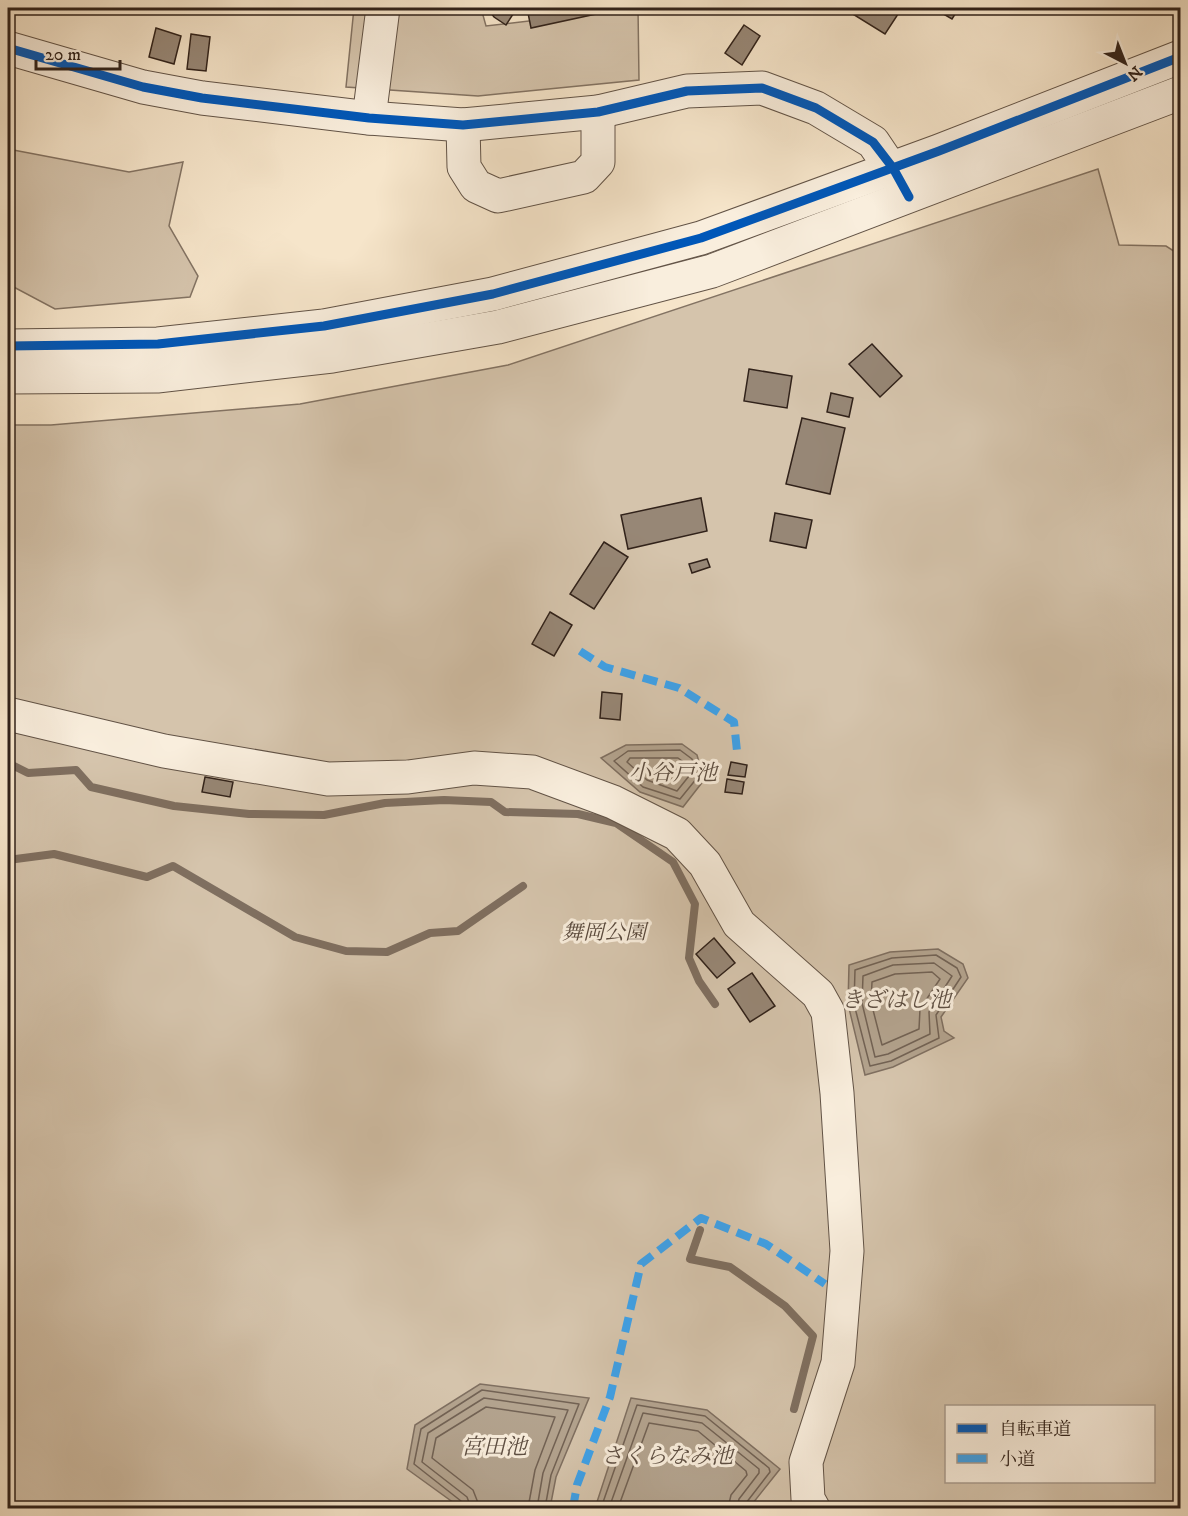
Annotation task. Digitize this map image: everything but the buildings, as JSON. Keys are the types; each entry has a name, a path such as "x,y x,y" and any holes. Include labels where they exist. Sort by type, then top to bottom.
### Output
{"street":[{"path":"369,118 384,8"},
{"path":"8,48 143,87 202,98 369,118 463,125 598,112 687,92 762,88 816,108 873,142 893,168 909,197"},
{"path":"8,346 158,344 324,326 493,294 702,238 893,168 1180,57"},
{"path":"8,378 157,376 332,356 498,327 712,272 1180,93"},
{"path":"463,125 464,167 476,186 498,196 584,177 598,162 598,112"},
{"path":"8,714 164,750 328,779 408,777 474,768 532,772 613,801 677,834 705,864 739,924 818,994 828,1012 837,1093 847,1251 838,1363 806,1462 808,1499 813,1509"}],"green space":[{"path":"354,8 481,8 486,26 638,8 639,80 478,96 346,87"},
{"path":"8,149 129,172 183,162 169,226 198,276 190,297 55,309 8,284"},
{"name":"舞岡公園","path":"1098,169 1119,245 1166,246 1180,255 1180,1508 827,1508 800,1498 790,1508 8,1508 8,425 51,425 300,404 508,365"}],"water":[{"name":"小谷戸池","path":"682,744 697,755 704,780 683,807 640,792 601,758 626,745"},
{"name":"きざはし池","path":"938,949 963,964 968,978 941,1017 944,1031 954,1038 893,1067 865,1075 848,1004 849,965 890,952"},
{"name":"宮田池","path":"480,1384 589,1398 556,1477 550,1508 461,1508 407,1469 415,1425"},
{"name":"さくらなみ池","path":"631,1398 707,1410 780,1469 749,1508 595,1508"}],"waterway":[{"path":"8,763 28,773 76,770 91,787 174,806 249,814 324,815 385,803 444,800 491,802 505,812 578,814 616,823 673,862 695,904 689,958 699,981 715,1004"},
{"path":"8,860 54,854 147,877 173,866 295,937 346,951 387,952 430,933 458,931 523,886"},
{"path":"700,1230 690,1259 730,1267 785,1306 813,1336 794,1409"}],"marked path":[{"path":"580,651 605,667 679,688 734,722 737,751"},
{"path":"573,1508 577,1485 610,1397 641,1264 701,1218 766,1244 825,1284"}],"cycle path":[{"path":"8,48 143,87 202,98 369,118 463,125 598,112 687,91 762,88 816,108 873,142 893,168 909,197"},
{"path":"8,346 158,344 324,326 493,294 701,238 939,151 1180,57"}]}
